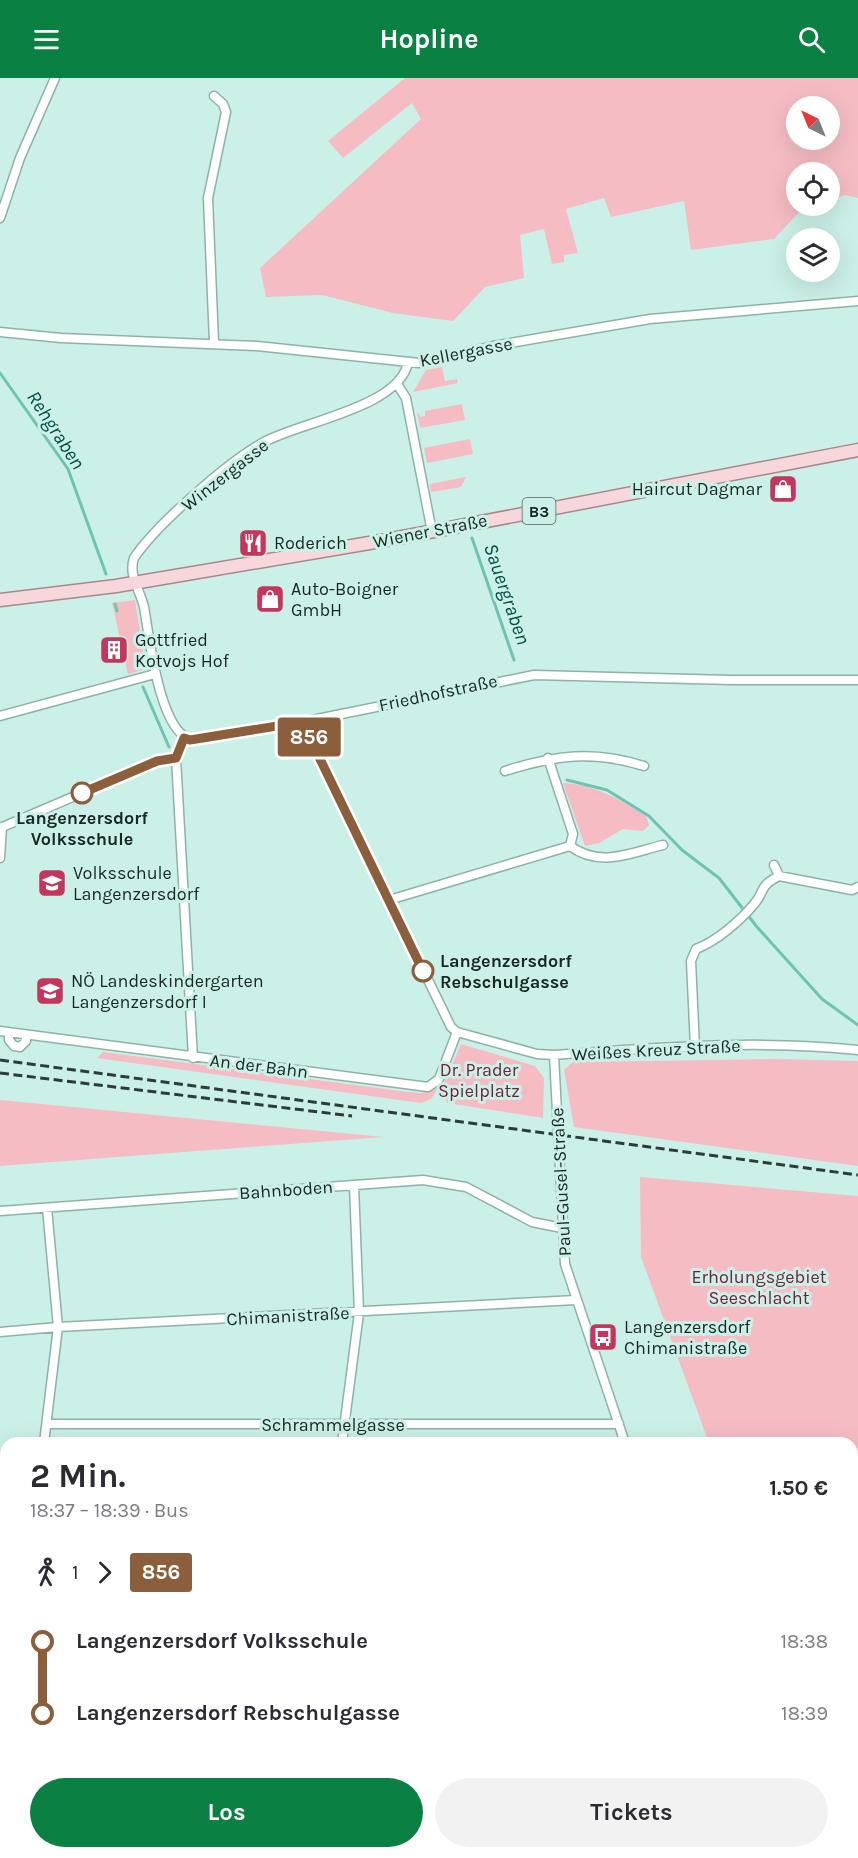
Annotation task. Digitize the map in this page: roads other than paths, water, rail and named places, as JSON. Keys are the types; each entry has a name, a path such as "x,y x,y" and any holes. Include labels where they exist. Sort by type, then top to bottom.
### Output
{"main road":[{"name":"Wiener Straße","path":"0,600 136,583 432,531 858,450"}],"street":[{"path":"0,218 20,158 55,78"},
{"path":"214,96 223,104 226,112 208,198 214,343"},
{"name":"Kellergasse","path":"0,332 61,338 214,343 408,362 430,361 493,346 650,319 858,301"},
{"path":"408,362 405,375 397,384 405,398 432,531"},
{"name":"Winzergasse","path":"136,583 131,567 136,555 203,488 255,448 284,433 375,398 397,384"},
{"path":"136,583 144,607 156,674 174,725 184,738 176,758 193,1058"},
{"path":"0,716 156,674"},
{"name":"Friedhofstraße","path":"184,738 190,740 302,722 534,675 730,680 858,680"},
{"path":"302,722 451,1027 457,1032"},
{"path":"505,771 566,755 623,760 644,766"},
{"path":"0,858 1,828 157,761 176,758"},
{"path":"548,758 573,834 570,846"},
{"path":"570,846 585,856 599,859 663,844"},
{"path":"389,900 570,846"},
{"path":"774,865 779,876"},
{"path":"695,1047 692,954 710,944 758,900 764,886 779,876 852,890 858,887"},
{"name":"An der Bahn","path":"5,1032 428,1087 439,1078 457,1032"},
{"name":"An der Bahn","path":"5,1032 14,1046 20,1047 26,1041 26,1035"},
{"name":"Weißes Kreuz Straße","path":"457,1032 537,1054 554,1055 695,1047 808,1045 858,1050"},
{"name":"Paul-Gusel-Straße","path":"554,1055 564,1258 623,1437"},
{"name":"Bahnboden","path":"0,1211 423,1180 452,1184 481,1193 532,1222 562,1228"},
{"path":"343,1437 359,1313 354,1185"},
{"path":"45,1437 58,1327 47,1208"},
{"name":"Chimanistraße","path":"0,1332 576,1300"},
{"name":"Schrammelgasse","path":"47,1424 619,1424"}],"waterway":[{"name":"Rehgraben","path":"0,373 68,469 106,574"},
{"name":"Sauergraben","path":"472,538 514,660"},
{"path":"115,604 117,611"},
{"path":"143,687 169,747"},
{"path":"567,780 607,790 649,816 682,850 719,878 757,927 822,999 858,1025"}],"railway":[{"path":"0,1060 858,1175"},
{"path":"0,1073 352,1116"}],"place":[{"name":"Haircut Dagmar","path":"783,489"},
{"name":"Roderich","path":"253,543"},
{"name":"Auto-Boigner GmbH","path":"270,599"},
{"name":"Gottfried Kotvojs Hof","path":"114,650"},
{"name":"Langenzersdorf Volksschule","path":"82,793"},
{"name":"Volksschule Langenzersdorf","path":"52,883"},
{"name":"Langenzersdorf Rebschulgasse","path":"423,971"},
{"name":"NÖ Landeskindergarten Langenzersdorf I","path":"50,991"},
{"name":"Langenzersdorf Chimanistraße","path":"603,1337"}],"park label":[{"name":"Dr. Prader Spielplatz","path":"479,1080"},
{"name":"Erholungsgebiet Seeschlacht","path":"759,1287"}]}
